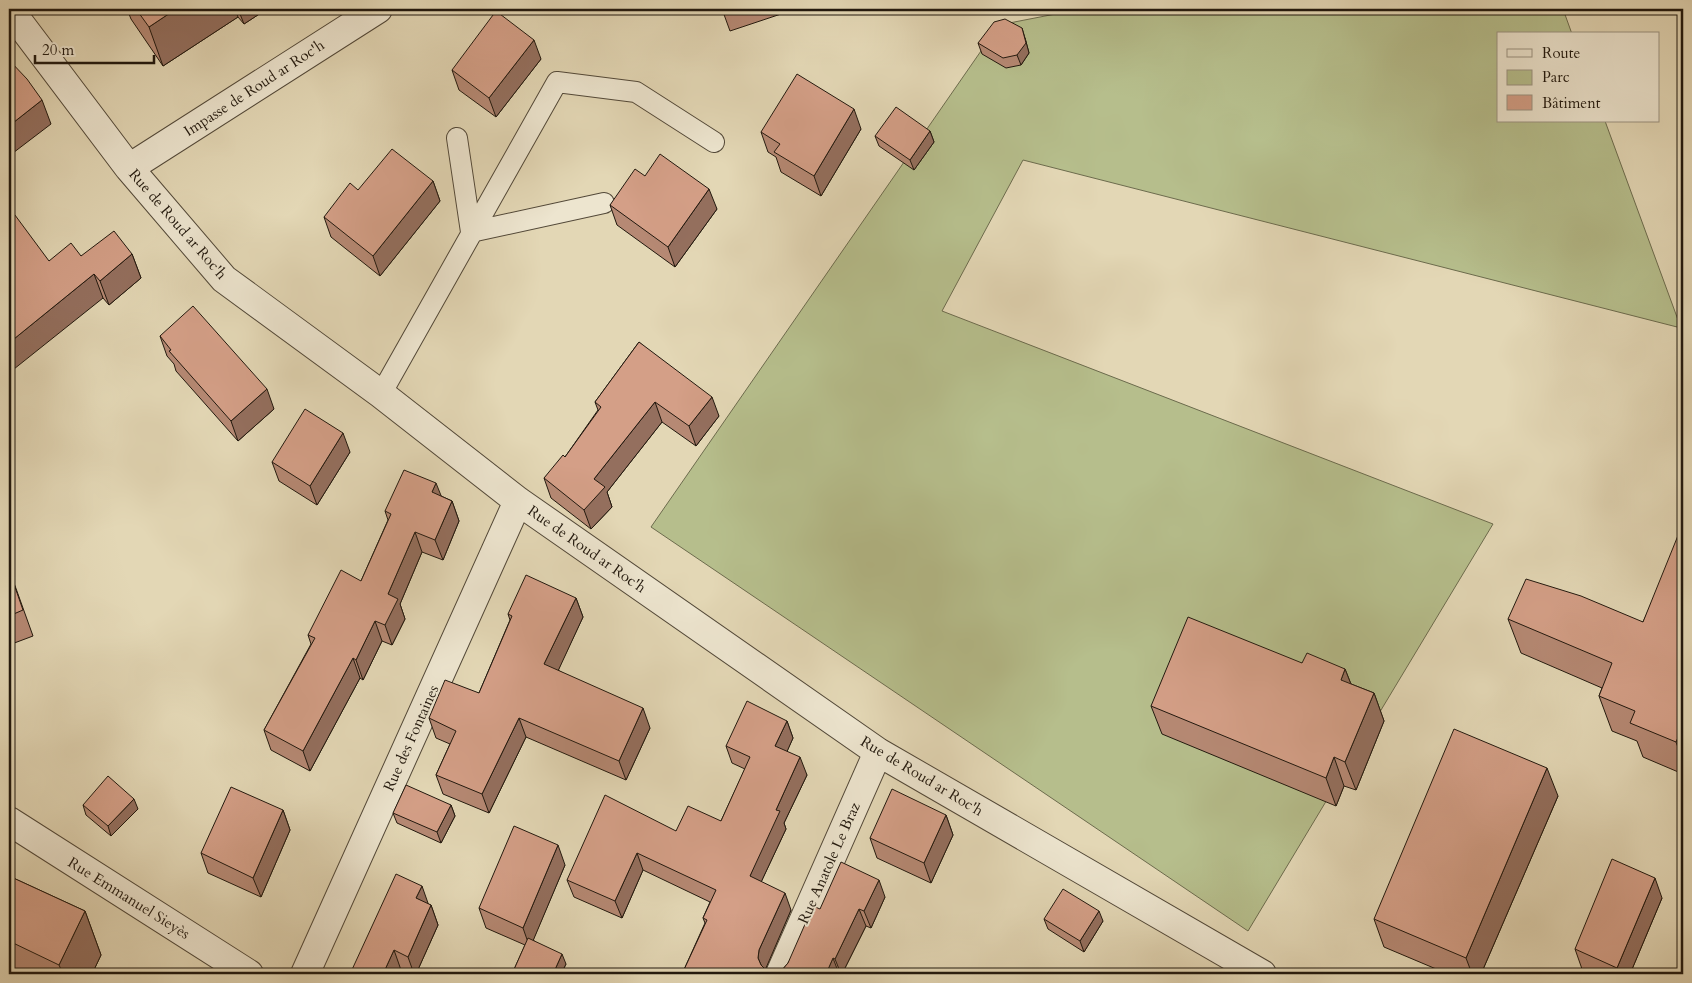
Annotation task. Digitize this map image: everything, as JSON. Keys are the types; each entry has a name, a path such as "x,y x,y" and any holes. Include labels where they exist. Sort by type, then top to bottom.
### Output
{"street":[{"name":"Rue de Roud ar Roc'h","path":"9,9 130,168 224,278 381,394 518,501 878,752 1262,974"},
{"name":"Impasse de Roud ar Roc'h","path":"130,168 378,9"},
{"name":"Rue des Fontaines","path":"304,974 518,501"},
{"name":"Rue Anatole Le Braz","path":"780,974 878,752"},
{"name":"Rue Emmanuel Sieyès","path":"9,821 249,974"}],"lane":[{"path":"381,394 557,82 636,92 714,142"},
{"path":"457,138 471,232"},
{"path":"471,232 604,203"}],"green space":[{"path":"1081,9 1563,9 1571,32 1497,32 1497,122 1605,122 1681,328 1023,160 942,311 1493,524 1248,931 651,527 999,25"}],"building":[{"path":"136,9 176,9 149,27"},
{"path":"496,11 534,40 489,98 452,70"},
{"path":"1005,19 1022,28 1026,43 1017,55 1003,58 978,43 994,22"},
{"path":"9,60 27,79 42,100 9,126"},
{"path":"797,74 854,109 814,176 774,152 780,144 761,132"},
{"path":"896,107 930,131 910,160 875,136"},
{"path":"392,149 433,181 373,256 324,217 350,183 358,190"},
{"path":"660,154 709,189 668,247 610,205 635,169 645,176"},
{"path":"9,207 49,261 71,243 81,256 114,231 132,254 100,281 94,274 9,343"},
{"path":"193,306 267,389 231,421 169,351 171,350 160,336"},
{"path":"639,342 712,397 689,426 655,402 594,479 605,487 584,510 544,478 563,455 565,457 601,407 595,402"},
{"path":"305,409 343,433 310,486 272,462"},
{"path":"404,470 436,483 432,492 452,501 435,540 415,532 388,594 398,599 385,625 375,621 356,660 353,658 303,751 264,730 315,638 308,635 341,570 361,581 391,514 385,511"},
{"path":"1679,533 1683,535 1683,726 1676,742 1630,723 1635,711 1599,696 1612,663 1508,619 1526,579 1581,596 1643,622"},
{"path":"9,570 23,610 9,616"},
{"path":"526,575 576,598 544,664 643,708 619,761 519,718 482,794 436,775 456,731 429,718 445,680 479,693 512,616 508,614"},
{"path":"1188,617 1302,663 1307,653 1345,669 1341,680 1374,693 1345,762 1334,757 1326,778 1151,706"},
{"path":"747,701 787,721 775,746 800,757 776,810 780,811 750,876 785,893 759,950 758,958 761,965 767,971 775,972 782,970 788,963 813,906 820,909 841,862 879,880 864,911 859,909 826,974 682,974 707,920 703,918 716,890 637,853 615,901 567,880 605,795 676,831 688,806 721,821 750,757 726,746"},
{"path":"1454,729 1547,768 1466,958 1374,919"},
{"path":"108,776 134,799 108,826 83,805"},
{"path":"406,785 451,805 437,832 393,813"},
{"path":"231,787 283,810 253,878 201,853"},
{"path":"892,789 946,815 924,863 870,838"},
{"path":"514,826 558,845 523,928 479,908"},
{"path":"1612,859 1655,878 1617,968 1575,949"},
{"path":"396,874 422,886 416,898 431,905 408,957 394,950 383,974 350,974"},
{"path":"9,876 85,911 59,965 9,941"},
{"path":"1063,889 1099,911 1080,941 1044,919"},
{"path":"528,938 562,954 553,974 512,974"}]}
